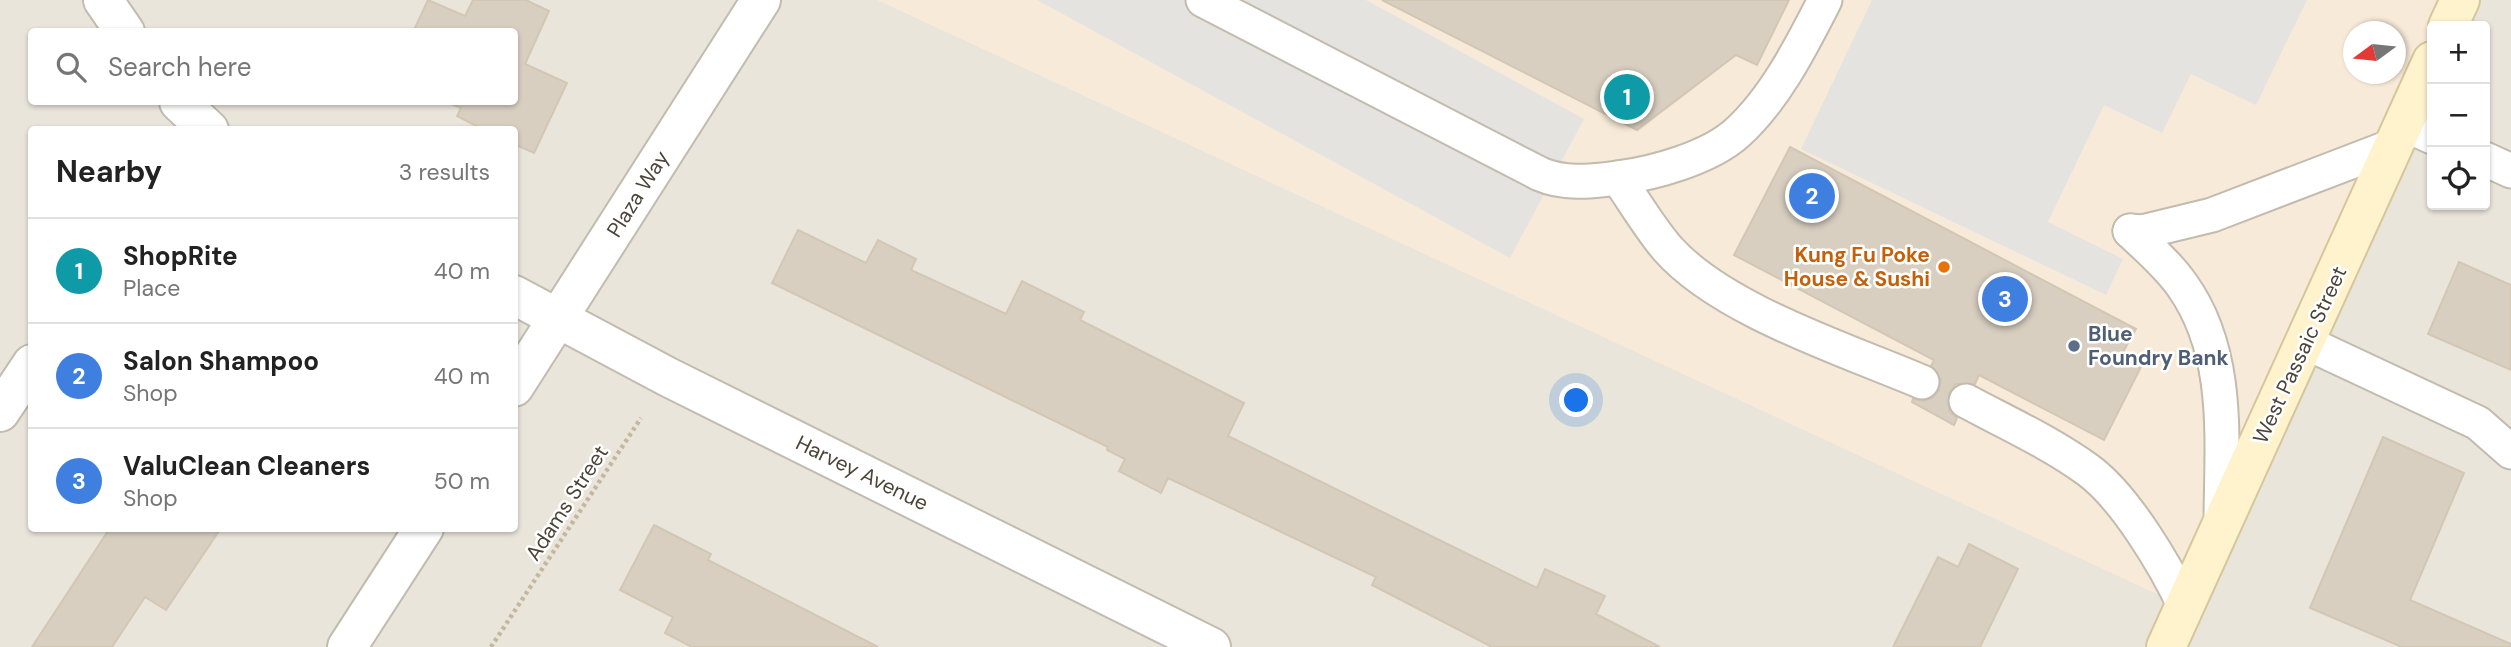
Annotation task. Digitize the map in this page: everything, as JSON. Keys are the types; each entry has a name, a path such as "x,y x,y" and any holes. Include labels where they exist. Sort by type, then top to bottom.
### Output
{"main road":[{"path":"2450,21 2460,0"},
{"name":"West Passaic Street","path":"2166,647 2307,343 2410,135 2427,78"}],"street":[{"path":"103,0 122,28"},
{"name":"Plaza Way","path":"518,381 761,0"},
{"name":"Harvey Avenue","path":"518,297 557,321 668,377 1211,647"},
{"path":"0,412 28,370"},
{"path":"347,647 421,532"}],"lane":[{"path":"1203,0 1540,174 1555,180 1591,181 1672,166 1736,134 1766,98 1807,35 1825,0"},
{"path":"2221,527 2221,397 2213,348 2182,284 2130,231 2142,232 2212,215 2410,135"},
{"path":"2490,161 2511,171"},
{"path":"1618,178 1668,249 1707,281 1758,312 1922,382"},
{"path":"2307,343 2478,423 2511,452"},
{"path":"1966,401 2057,450 2091,472 2107,488 2167,568 2185,607"}],"path":[{"name":"Adams Street","path":"491,647 668,377"}],"shaded area":[{"path":"0,0 878,0 2184,606 2427,72 2427,210 2490,210 2490,21 2450,21 2460,0 2511,0 2511,647 0,647"},
{"path":"878,0 2460,0 2437,21 2427,21 2427,72 2185,607"},
{"path":"1037,0 1366,0 1584,119 1510,258"},
{"path":"1872,0 2307,0 2256,105 2191,74 2162,133 2104,105 2048,222 2123,259 2106,295 1801,149"}],"building":[{"path":"428,0 465,16 473,0 526,0 549,11 525,64 567,83 534,153 518,146 518,126 476,126 457,116 461,108 454,105 518,105 518,28 415,28"},
{"path":"1382,0 1789,0 1757,65 1736,55 1637,130"},
{"path":"1790,147 2136,329 2123,352 2143,363 2104,440 1979,375 1975,384 1956,384 1949,393 1949,411 1957,418 1954,425 1912,402 1913,399 1924,401 1933,398 1939,390 1941,379 1931,366 1934,360 1734,255"},
{"path":"798,230 866,263 878,240 916,259 911,270 1006,314 1022,281 1084,312 1080,320 1244,403 1228,436 1537,588 1545,569 1605,596 1596,614 1660,647 1492,647 1372,585 1376,577 1168,478 1161,493 1119,471 1125,459 1107,450 1108,447 772,283"},
{"path":"2459,262 2511,285 2511,370 2428,334"},
{"path":"2383,437 2464,473 2410,600 2511,644 2511,647 2402,647 2310,608"},
{"path":"654,525 711,554 708,560 878,647 692,647 665,633 673,617 620,590"},
{"path":"107,532 218,532 166,610 145,597 112,647 32,647"},
{"path":"1969,544 2018,569 1980,647 1893,647 1938,557 1958,567"}],"place":[{"name":"ShopRite","path":"1627,97"},
{"name":"Salon Shampoo","path":"1812,196"},
{"name":"Kung Fu Poke House & Sushi","path":"1944,267"},
{"name":"ValuClean Cleaners","path":"2005,299"},
{"name":"Blue Foundry Bank","path":"2074,346"}]}
